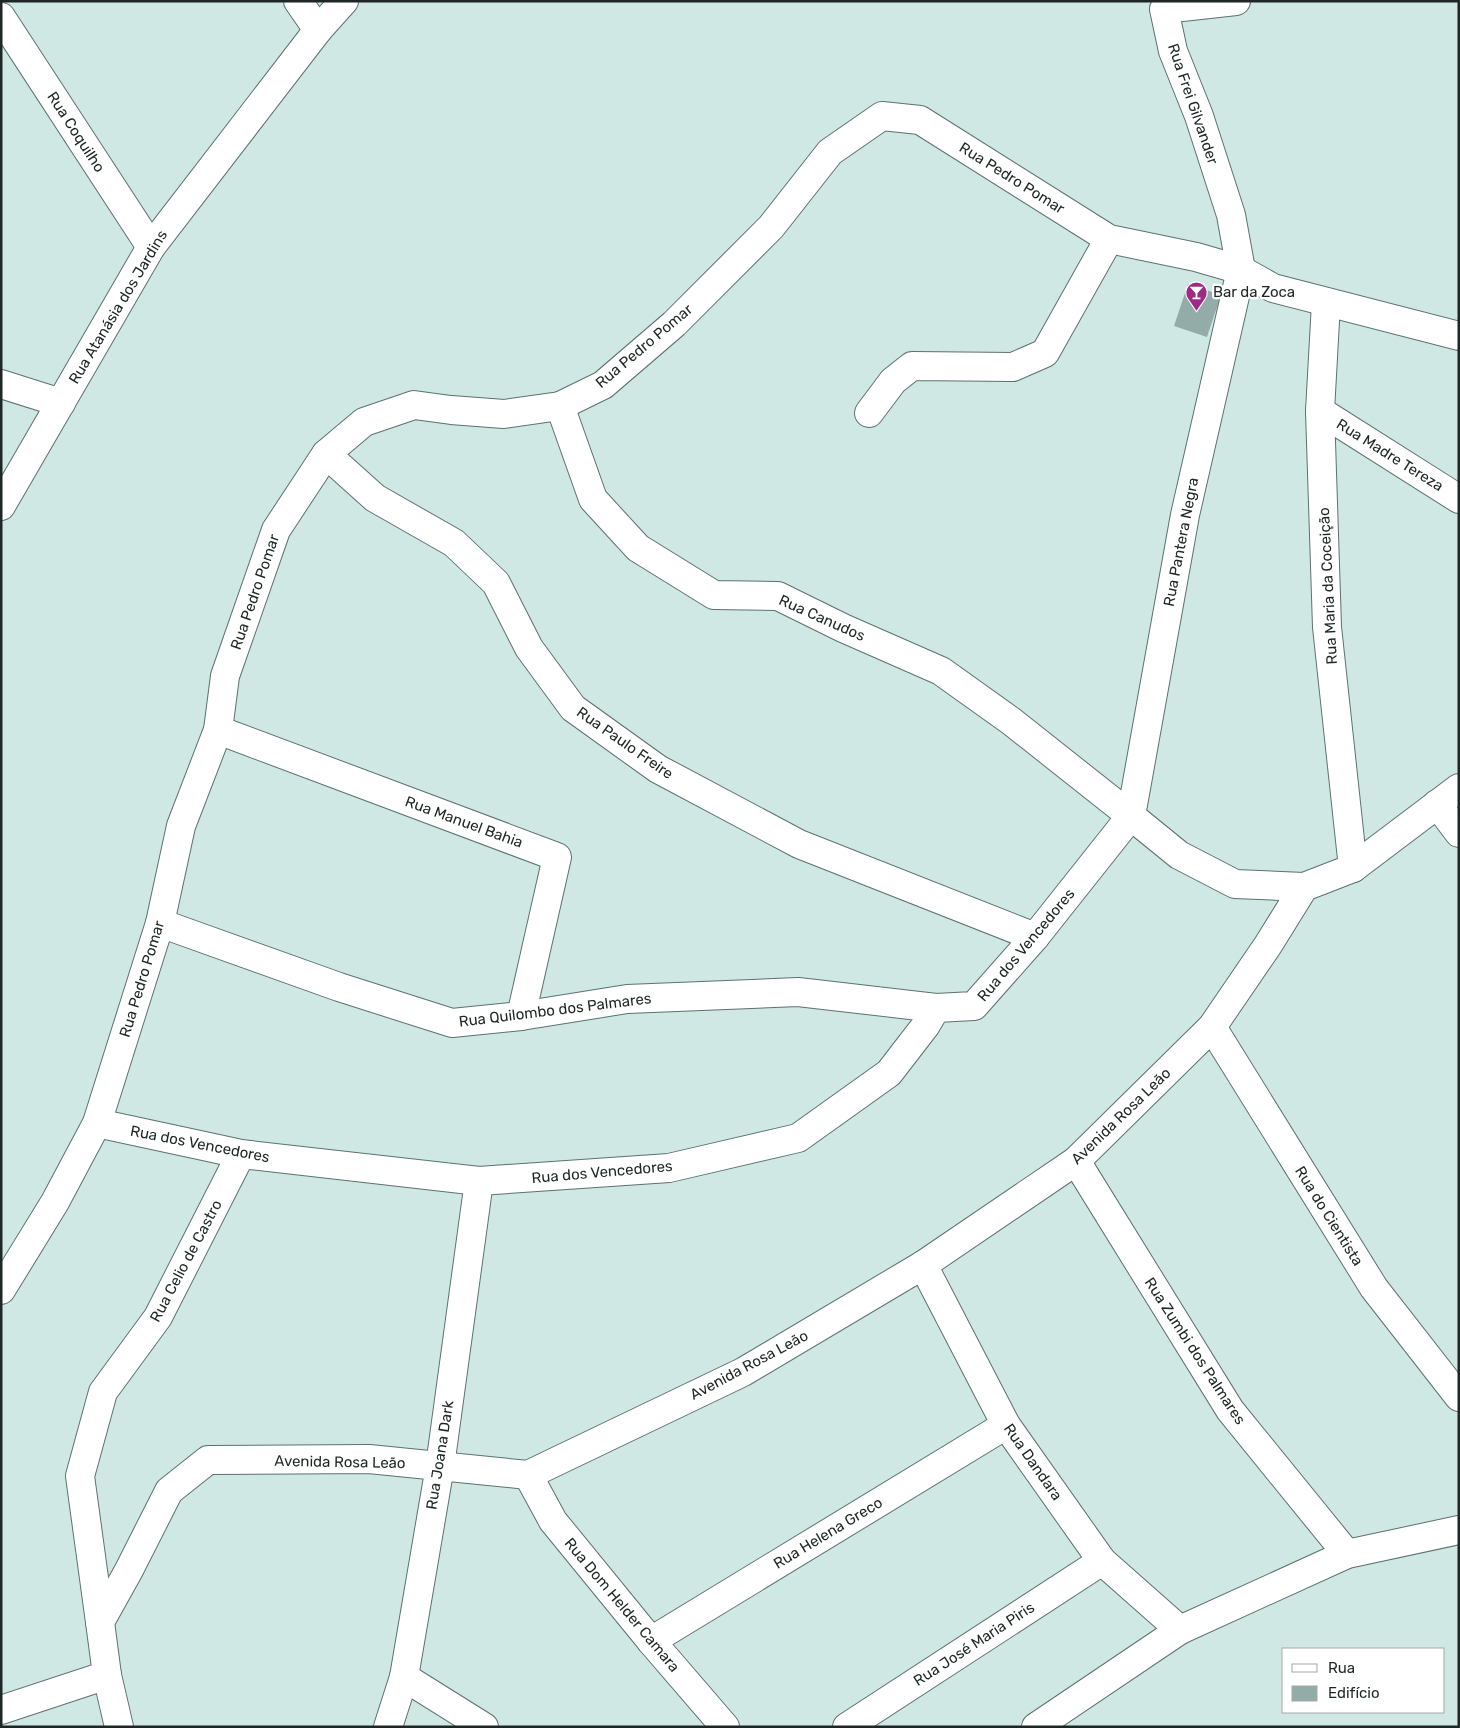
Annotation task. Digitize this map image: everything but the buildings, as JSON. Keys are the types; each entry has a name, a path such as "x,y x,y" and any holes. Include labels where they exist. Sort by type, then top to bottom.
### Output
{"street":[{"path":"298,1 318,30"},
{"name":"Rua Atanásia dos Jardins","path":"1,506 151,247 318,30 344,1"},
{"name":"Rua Frei Gilvander","path":"1236,1 1164,8 1173,51 1198,116 1231,215 1241,270"},
{"name":"Rua Coquilho","path":"1,17 151,247"},
{"name":"Rua Pedro Pomar","path":"1,1290 55,1202 97,1123 160,923 181,826 218,730 225,676 276,530 326,454 364,422 414,405 504,414 560,406 603,385 674,324 771,227 830,152 882,116 920,120 1109,239 1196,257 1241,270 1273,288 1459,336"},
{"path":"869,413 892,381 912,366 1013,367 1045,353 1109,239"},
{"name":"Rua Pantera Negra","path":"1131,816 1185,515 1241,270"},
{"name":"Rua Maria da Coceição","path":"1326,303 1320,411 1327,627 1352,868"},
{"path":"1,384 61,404"},
{"name":"Rua Canudos","path":"560,406 593,500 638,548 714,595 778,596 843,628 941,671 1010,721 1131,816"},
{"name":"Rua Madre Tereza","path":"1320,411 1459,499"},
{"name":"Rua Paulo Freire","path":"326,454 375,498 454,543 496,582 529,648 573,708 658,769 798,844 1035,937"},
{"name":"Rua Manuel Bahia","path":"218,730 557,857 521,1016"},
{"path":"1131,816 1179,855 1235,884 1304,887 1352,868 1459,788"},
{"path":"1438,804 1459,833"},
{"name":"Rua dos Vencedores","path":"97,1123 241,1154 479,1181 669,1168 798,1138 888,1073 926,1025 936,1008 974,1006 1035,937 1131,816"},
{"name":"Avenida Rosa Leão","path":"100,1622 169,1491 208,1460 369,1459 528,1475 743,1372 923,1265 1076,1161 1212,1027 1268,945 1304,887"},
{"name":"Rua Quilombo dos Palmares","path":"160,923 339,987 452,1023 521,1016 628,999 798,992 936,1008"},
{"name":"Rua do Cientista","path":"1212,1027 1374,1288 1459,1396"},
{"name":"Rua Celio de Castro","path":"100,1622 80,1476 103,1392 158,1317 241,1154"},
{"name":"Rua Zumbi dos Palmares","path":"1076,1161 1230,1410 1347,1554"},
{"name":"Rua Joana Dark","path":"388,1727 404,1677 440,1466 479,1181"},
{"name":"Rua Dandara","path":"923,1265 1006,1425 1102,1561 1180,1630"},
{"name":"Rua Helena Greco","path":"651,1641 1006,1425"},
{"name":"Rua Dom Helder Camara","path":"528,1475 552,1521 725,1727"},
{"path":"1036,1727 1180,1630 1347,1554 1459,1530"},
{"name":"Rua José Maria Piris","path":"847,1727 1102,1561"},
{"path":"100,1622 107,1675 119,1727"},
{"path":"1,1710 107,1675"},
{"path":"404,1677 484,1727"}],"place":[{"name":"Bar da Zoca","path":"1197,311"}]}
